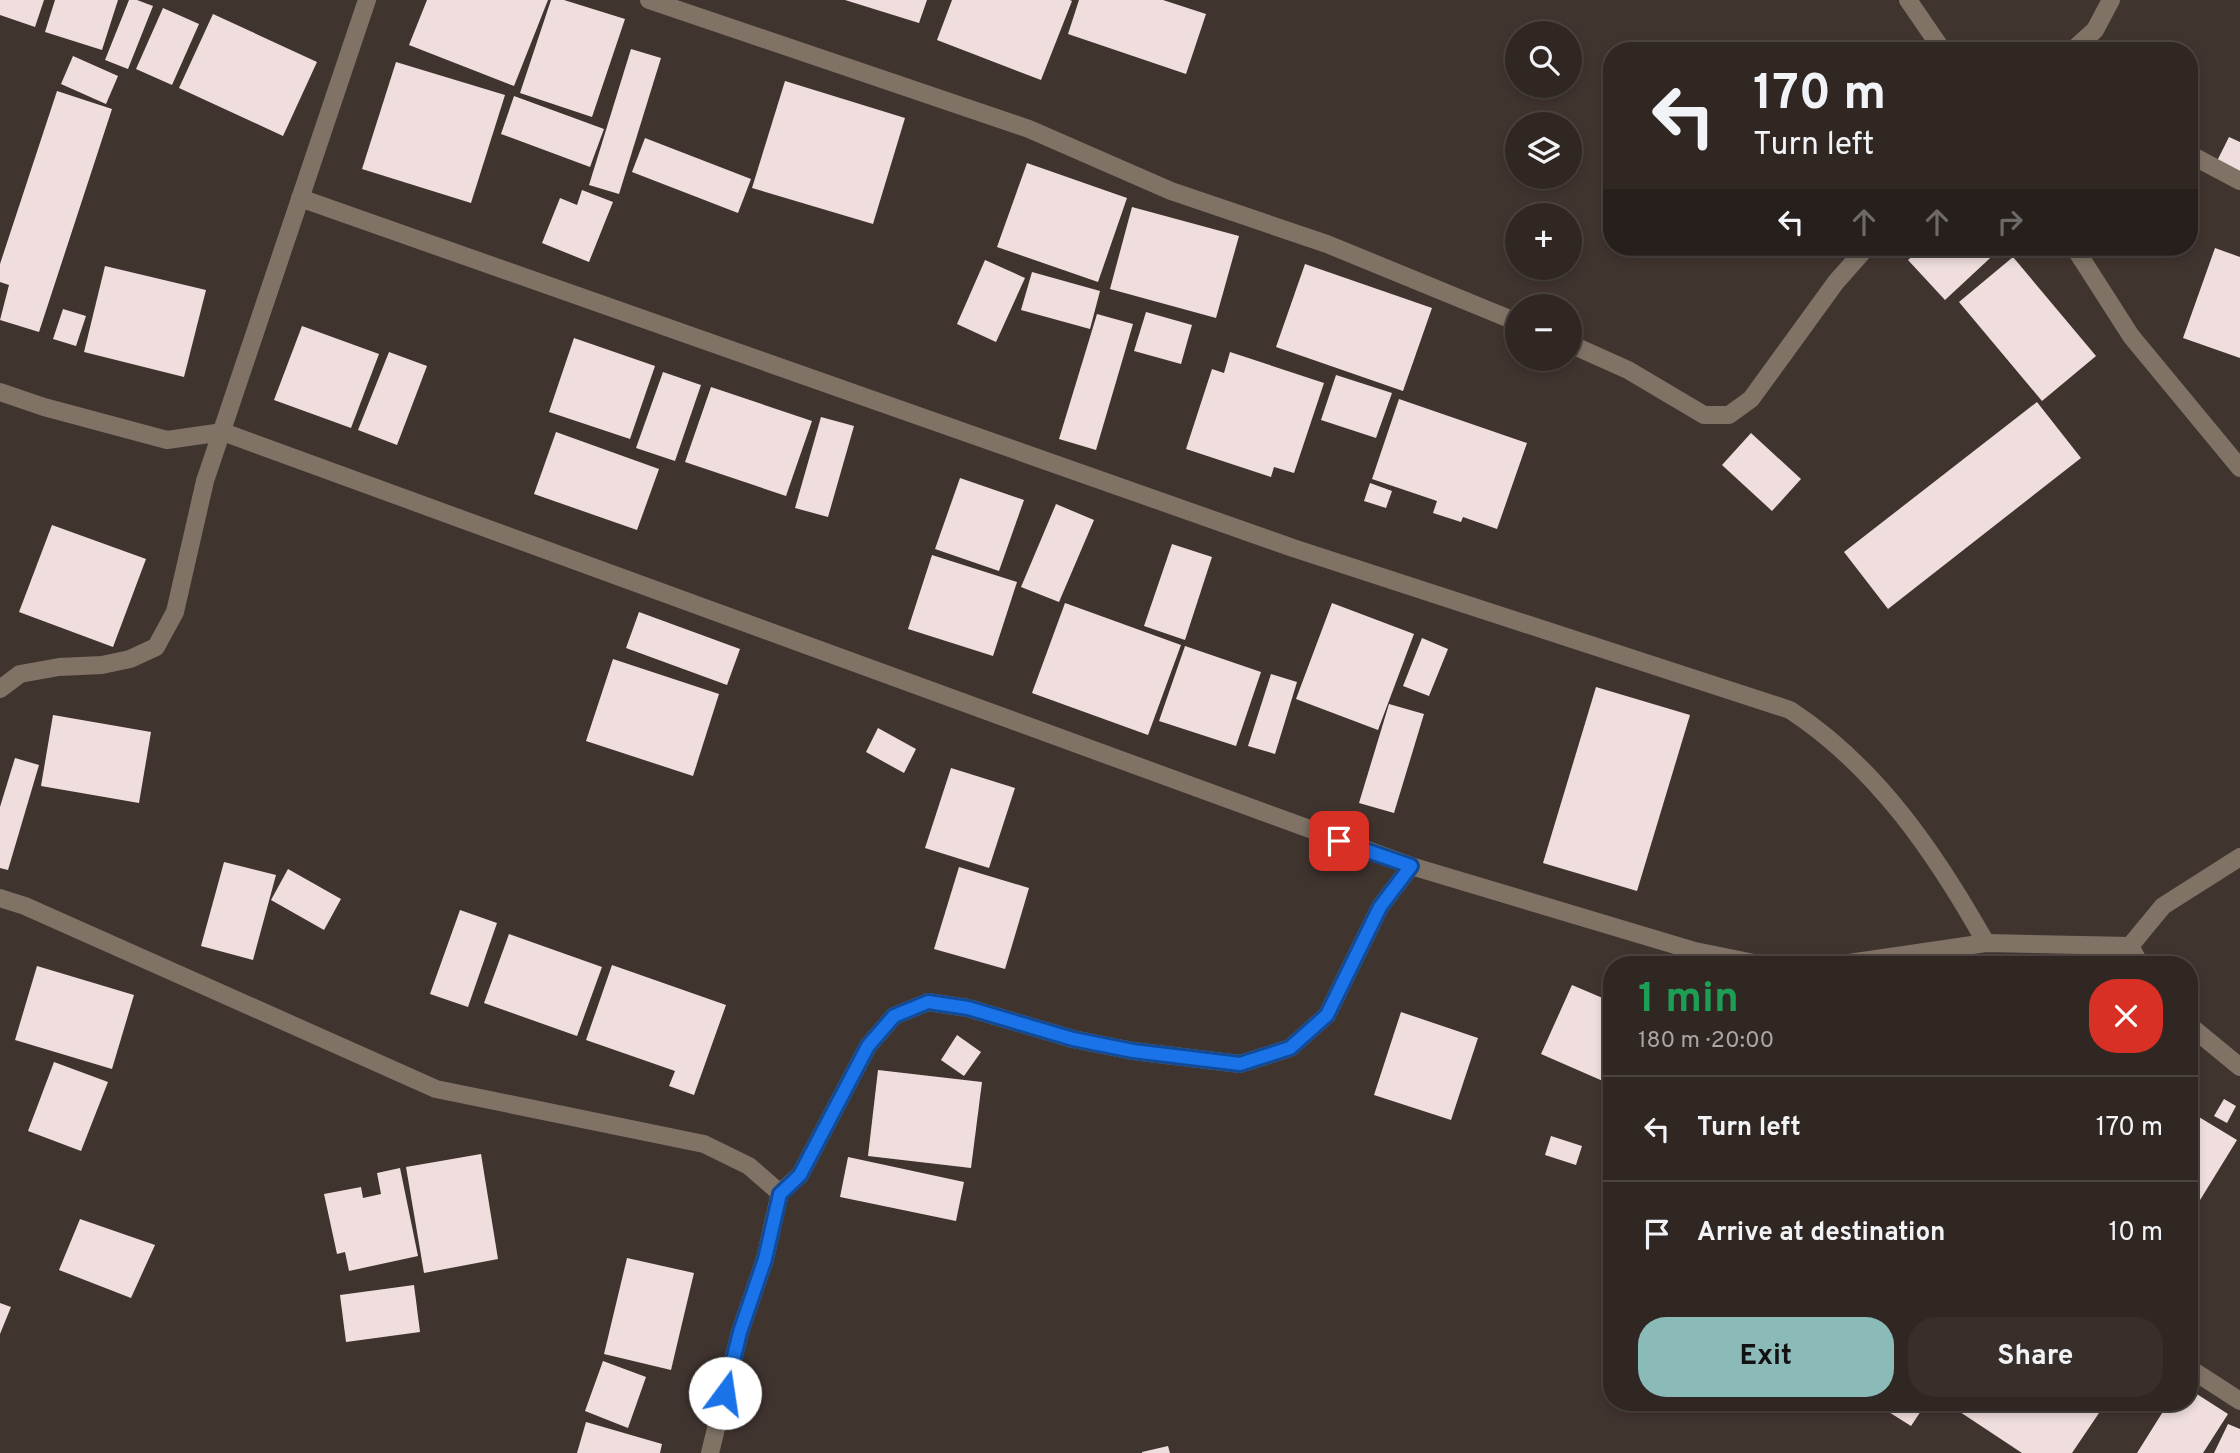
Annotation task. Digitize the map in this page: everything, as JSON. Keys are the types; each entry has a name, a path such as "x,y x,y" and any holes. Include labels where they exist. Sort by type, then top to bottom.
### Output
{"street":[{"path":"0,689 20,674 59,667 102,665 130,659 156,647 175,612 205,481 367,0"},
{"path":"649,0 1029,129 1171,191 1327,244 1505,317"},
{"path":"1908,0 1937,42"},
{"path":"2082,42 2095,30 2111,0"},
{"path":"2198,159 2240,181"},
{"path":"300,198 1293,548 1790,710 1821,730 1863,769 1897,808 1930,850 1986,943"},
{"path":"1582,349 1628,370 1704,415 1729,415 1751,399 1836,282 1859,256"},
{"path":"2080,256 2131,336 2240,468"},
{"path":"0,392 44,407 167,440 223,432 1411,866 1720,956"},
{"path":"2130,946 2163,906 2240,857"},
{"path":"710,1453 740,1332 765,1259 780,1194 800,1175 868,1046 894,1016 928,1002 968,1008 1073,1039 1133,1051 1240,1064 1290,1048 1327,1015 1380,907 1411,866"},
{"path":"0,898 25,906 436,1089 704,1144 749,1166 780,1194"},
{"path":"1901,956 1986,943 2130,946"},
{"path":"2130,946 2136,956"},
{"path":"2198,1033 2240,1067"},
{"path":"2198,1374 2240,1401"}],"building":[{"path":"0,0 44,0 35,27 0,15"},
{"path":"55,0 118,0 102,50 45,32"},
{"path":"129,0 153,6 128,69 105,60"},
{"path":"427,0 548,0 514,86 409,45"},
{"path":"551,0 564,0 625,19 592,117 520,93"},
{"path":"845,0 927,0 919,23"},
{"path":"952,0 1072,1 1041,80 937,40"},
{"path":"1079,0 1163,0 1206,14 1186,74 1068,34"},
{"path":"163,8 199,24 172,85 136,69"},
{"path":"213,14 317,62 283,136 179,88"},
{"path":"631,49 661,58 619,194 589,185"},
{"path":"73,56 118,76 106,104 61,84"},
{"path":"396,62 505,95 471,203 362,169"},
{"path":"785,81 905,118 873,224 752,188"},
{"path":"57,91 112,109 39,332 0,320 9,285 0,282 0,264"},
{"path":"514,96 604,129 590,167 501,134"},
{"path":"2229,137 2240,142 2240,180 2214,167"},
{"path":"645,138 751,179 738,213 632,172"},
{"path":"1027,163 1127,198 1098,282 997,247"},
{"path":"582,190 613,202 589,262 542,243 560,198 577,205"},
{"path":"1132,207 1239,236 1216,318 1110,289"},
{"path":"2215,248 2240,257 2240,358 2183,338"},
{"path":"1913,256 1992,256 1945,300 1908,260"},
{"path":"2013,257 2096,356 2042,401 1959,302"},
{"path":"985,260 1025,278 996,342 957,324"},
{"path":"1305,264 1432,308 1403,391 1276,347"},
{"path":"105,266 206,290 184,377 84,352"},
{"path":"1032,272 1100,291 1090,329 1021,310"},
{"path":"63,309 86,316 76,346 53,339"},
{"path":"1146,312 1192,325 1181,364 1134,351"},
{"path":"1097,314 1133,324 1096,450 1059,439"},
{"path":"302,326 379,354 351,428 274,400"},
{"path":"574,338 655,366 630,439 549,412"},
{"path":"389,352 427,366 397,445 358,430"},
{"path":"1230,352 1324,383 1294,473 1274,467 1271,477 1186,449 1212,369 1224,373"},
{"path":"663,372 701,385 675,461 636,448"},
{"path":"1336,375 1392,393 1376,438 1321,420"},
{"path":"711,387 812,421 786,496 685,462"},
{"path":"1399,399 1527,443 1497,529 1463,517 1461,522 1433,513 1437,501 1372,479"},
{"path":"2037,402 2081,458 1888,609 1844,552"},
{"path":"821,417 854,426 828,517 795,508"},
{"path":"556,432 659,469 637,530 534,494"},
{"path":"1751,433 1801,479 1772,511 1722,465"},
{"path":"960,478 1024,500 999,571 935,549"},
{"path":"1370,483 1392,491 1386,508 1364,501"},
{"path":"1056,504 1094,520 1059,602 1021,587"},
{"path":"52,525 146,559 113,647 19,612"},
{"path":"1172,544 1212,557 1185,640 1144,626"},
{"path":"932,555 1017,582 993,656 908,629"},
{"path":"1065,603 1181,645 1148,735 1032,693"},
{"path":"1332,603 1414,634 1378,730 1296,699"},
{"path":"639,612 740,649 727,685 626,648"},
{"path":"1422,638 1448,649 1429,696 1403,686"},
{"path":"1185,646 1261,672 1236,746 1159,721"},
{"path":"613,659 719,694 693,776 586,741"},
{"path":"1271,674 1297,682 1275,754 1248,746"},
{"path":"1596,687 1690,715 1637,891 1543,863"},
{"path":"1389,704 1424,714 1394,813 1359,803"},
{"path":"53,715 151,732 139,803 41,786"},
{"path":"878,728 916,749 904,773 866,752"},
{"path":"15,758 39,765 8,870 0,868 0,807"},
{"path":"951,768 1015,788 989,868 925,848"},
{"path":"224,862 276,875 253,960 201,946"},
{"path":"959,867 1029,888 1005,969 934,949"},
{"path":"288,869 341,899 324,930 271,900"},
{"path":"460,910 497,923 468,1007 430,994"},
{"path":"509,934 602,967 577,1036 484,1003"},
{"path":"612,965 726,1005 694,1095 669,1086 675,1071 586,1040"},
{"path":"37,966 134,995 112,1069 15,1040"},
{"path":"1572,985 1603,998 1603,1081 1541,1054"},
{"path":"1401,1012 1478,1038 1451,1120 1374,1095"},
{"path":"957,1035 981,1052 964,1076 941,1060"},
{"path":"54,1062 108,1082 81,1151 28,1131"},
{"path":"878,1070 982,1082 971,1168 868,1156"},
{"path":"2224,1099 2236,1106 2227,1123 2214,1116"},
{"path":"2198,1116 2237,1140 2198,1203"},
{"path":"1551,1136 1582,1146 1576,1165 1545,1155"},
{"path":"481,1154 498,1259 424,1273 406,1167"},
{"path":"848,1157 964,1182 956,1221 840,1197"},
{"path":"400,1168 418,1256 349,1271 345,1252 337,1254 324,1194 361,1187 363,1198 381,1194 377,1173"},
{"path":"80,1219 155,1245 131,1298 59,1270"},
{"path":"627,1258 694,1273 671,1370 604,1354"},
{"path":"414,1285 420,1332 346,1342 340,1295"},
{"path":"0,1303 11,1307 0,1334"},
{"path":"603,1361 646,1377 628,1428 585,1411"},
{"path":"2198,1395 2228,1414 2203,1453 2137,1453 2163,1411 2198,1411"},
{"path":"1887,1411 1921,1411 1911,1426"},
{"path":"1960,1412 2099,1413 2072,1453 2022,1453"},
{"path":"586,1422 662,1444 660,1453 577,1453"},
{"path":"2228,1424 2240,1429 2240,1453 2214,1453"},
{"path":"1168,1446 1170,1453 1142,1453 1142,1452"}],"route":[{"path":"725,1393 740,1332 765,1259 780,1194 800,1175 868,1046 894,1016 928,1002 968,1008 1073,1039 1133,1051 1240,1064 1290,1048 1327,1015 1380,907 1411,866 1339,841"}]}
